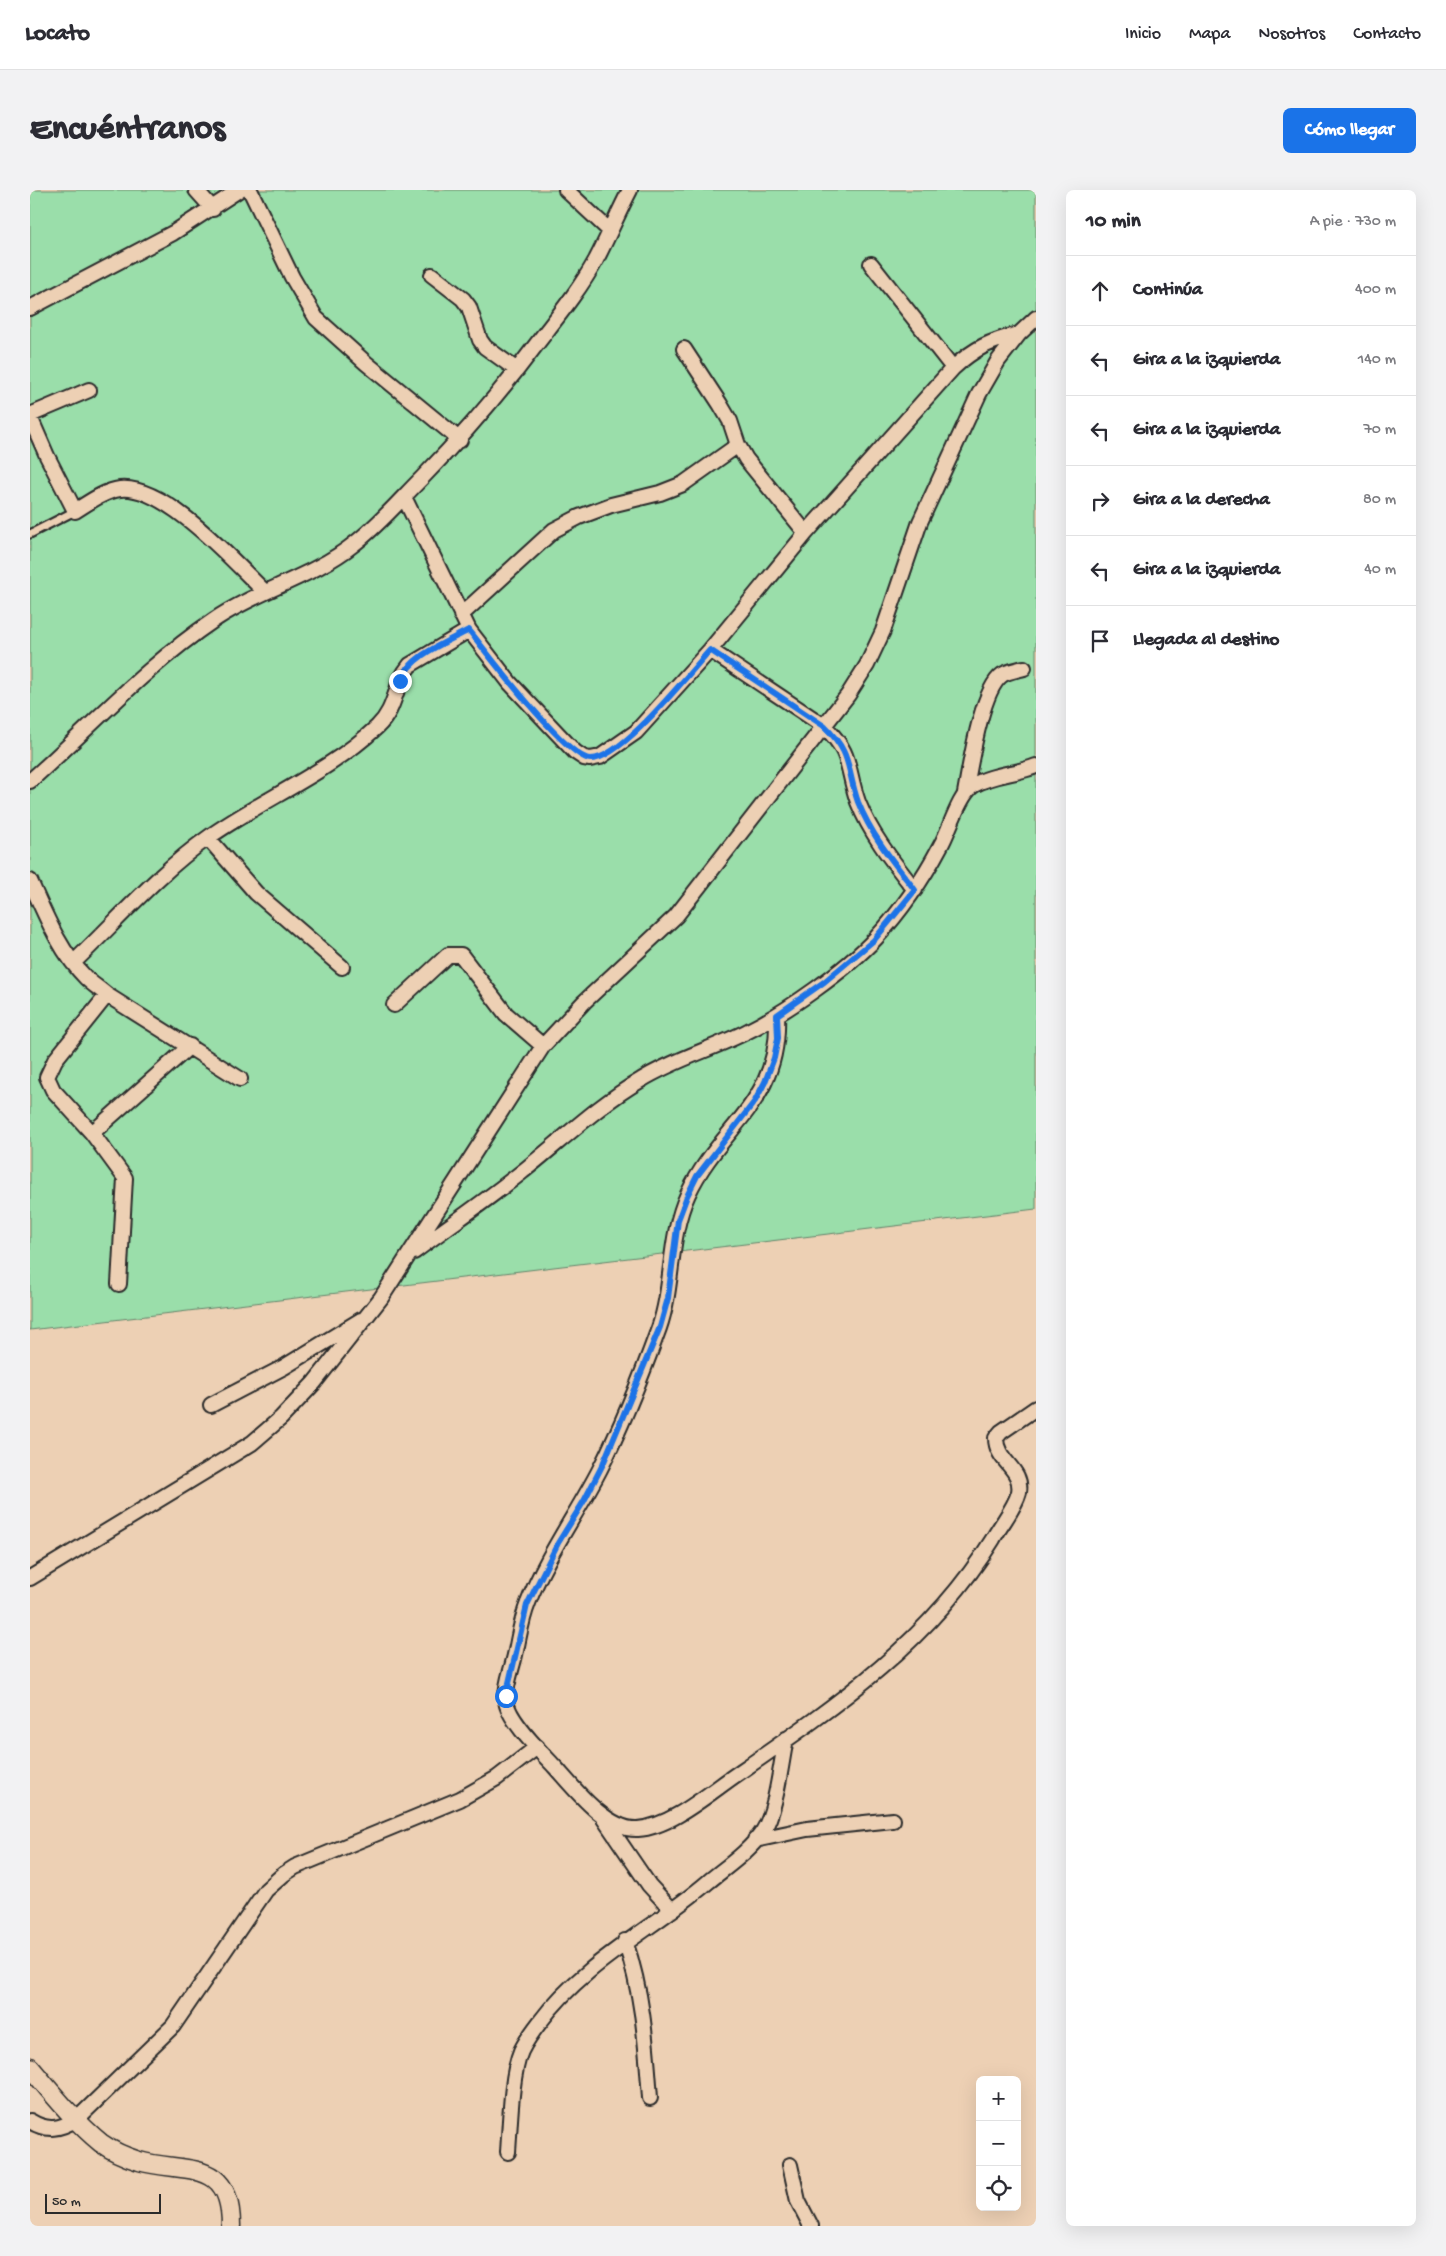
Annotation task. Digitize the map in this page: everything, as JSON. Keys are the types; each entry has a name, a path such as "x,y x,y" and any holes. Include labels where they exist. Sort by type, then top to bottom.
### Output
{"street":[{"path":"196,190 213,209"},
{"path":"30,308 173,233 213,209 239,190"},
{"path":"250,190 296,284 316,318 366,363 460,440"},
{"path":"566,190 610,231"},
{"path":"30,781 144,673 216,619 326,562 354,544 404,496 460,440 566,306 595,261 630,190"},
{"path":"871,264 953,368"},
{"path":"432,275 463,300 472,315 480,340 485,347 517,370"},
{"path":"30,1578 252,1442 281,1418 314,1383 366,1318 410,1255 520,1078 543,1046 584,1002 676,916 848,695 883,632 920,522 960,436 998,361 1019,334 1036,318"},
{"path":"404,496 469,630 510,683 547,724 575,752 590,760 608,753 636,732 710,650 806,533 953,368 972,351 985,344 1019,334"},
{"path":"684,349 730,421 738,445 766,486 806,533"},
{"path":"89,390 30,416 47,456 75,511 101,496 119,489 150,494 190,521 265,592"},
{"path":"461,615 554,530 579,517 610,506 660,493 683,484 738,445"},
{"path":"74,963 168,871 208,838 308,777 361,740 387,717 404,672 410,665 469,630"},
{"path":"710,650 824,726 844,749 858,802 868,822 884,849 915,890"},
{"path":"410,1255 519,1174 605,1104 639,1080 662,1068 749,1031 777,1015 824,982 874,940 915,890 941,845 965,793 975,739 993,686 1002,675 1024,668"},
{"path":"965,793 982,781 1024,771 1036,766"},
{"path":"208,838 256,893 342,967"},
{"path":"30,881 48,922 74,963 87,979 107,995 240,1079"},
{"path":"394,1005 437,963 448,955 461,955 506,1014 543,1046"},
{"path":"107,995 55,1060 48,1076 53,1090 92,1133 125,1178 119,1284"},
{"path":"777,1015 778,1038 774,1058 765,1082 755,1101 697,1176 687,1196 678,1220 668,1298 660,1327 603,1464 584,1501 558,1543 527,1605 507,1687 506,1704 521,1728 575,1789 601,1814 618,1825 633,1829 662,1822 683,1810 867,1680 895,1656 962,1584 982,1557 1011,1510 1019,1490 1017,1476 998,1452 996,1438 1001,1432 1036,1408"},
{"path":"92,1133 190,1046"},
{"path":"211,1405 284,1367 366,1318"},
{"path":"508,2152 511,2104 520,2052 545,2016 568,1988 625,1941 672,1910 762,1832 770,1815 786,1739"},
{"path":"30,2121 46,2128 54,2129 62,2128 77,2119 173,2026 266,1890 284,1874 323,1855 460,1799 497,1778 537,1747"},
{"path":"601,1814 649,1885 672,1910"},
{"path":"755,1840 807,1829 893,1820"},
{"path":"625,1941 639,1988 646,2029 650,2098"},
{"path":"30,2067 77,2119 102,2143 125,2156 140,2161 202,2171 212,2177 227,2196 231,2210 230,2226"},
{"path":"790,2165 798,2201 811,2226"}],"lane":[{"path":"30,534 75,511"}],"green space":[{"path":"30,190 1036,190 1036,1209 30,1330"}],"route":[{"path":"400,681 404,672 416,660 469,630 510,683 547,724 575,752 590,760 608,753 636,732 710,650 824,726 835,737 844,749 858,802 868,822 884,849 915,890 891,922 874,940 824,982 777,1015 778,1038 774,1058 765,1082 755,1101 697,1176 687,1196 678,1220 668,1298 660,1327 603,1464 584,1501 558,1543 527,1605 506,1696"}]}
